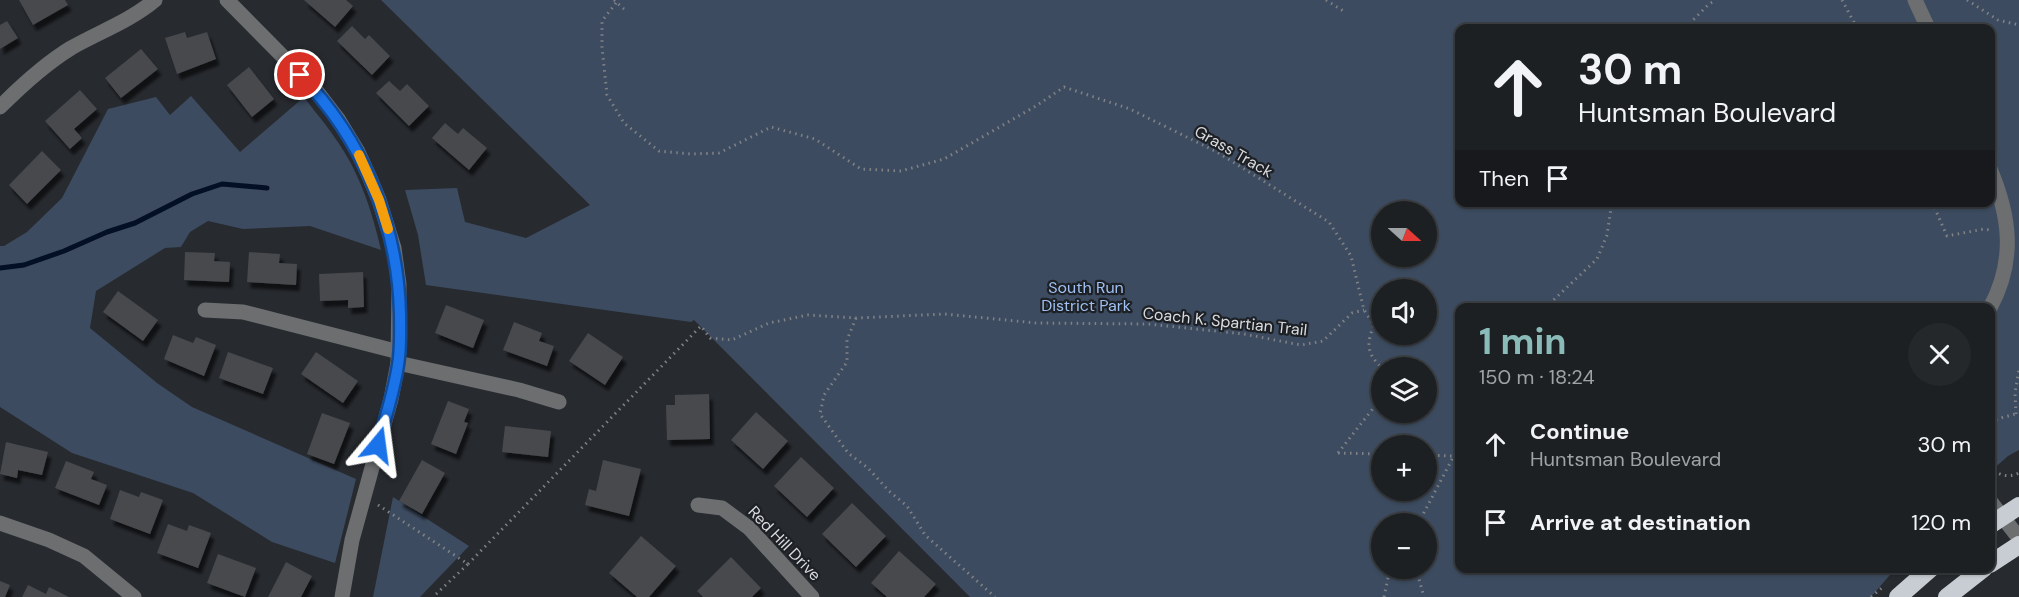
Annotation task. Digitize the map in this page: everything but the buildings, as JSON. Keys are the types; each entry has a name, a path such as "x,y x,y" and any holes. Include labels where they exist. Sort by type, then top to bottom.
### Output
{"highway":[{"path":"1997,521 2019,506"},
{"path":"1995,561 2019,544"},
{"path":"1898,597 1925,573"},
{"path":"1947,597 1978,573"}],"street":[{"path":"0,107 46,65 70,49 129,18 155,0"},
{"path":"228,0 315,89 338,119 358,152 369,176 394,248 399,284 399,358 391,399 352,540 342,597"},
{"path":"1915,0 1926,24"},
{"path":"1992,303 2005,265 2008,230 2004,207 1995,183"},
{"path":"205,310 243,312 559,402"},
{"name":"Red Hill Drive","path":"698,505 722,508 749,528 812,597"},
{"path":"1997,521 2019,538"},
{"path":"0,523 49,540 84,556 134,597"}],"path":[{"path":"1326,0 1345,12"},
{"path":"1688,24 1716,0"},
{"path":"1842,0 1855,24"},
{"path":"1967,0 1998,20 2019,25"},
{"path":"615,1 624,9"},
{"name":"Grass Track","path":"615,1 602,21 607,95 624,123 659,151 692,154 719,153 771,127 815,139 861,169 901,171 944,159 1036,106 1064,87 1130,109 1217,152 1329,222 1351,256 1364,310"},
{"path":"1550,303 1597,259 1607,235 1611,207"},
{"path":"1934,207 1947,236 1984,229 2008,230"},
{"path":"1364,310 1374,325 1369,336 1372,357"},
{"name":"Coach K. Spartian Trail","path":"468,564 701,326 710,338 732,340 769,323 808,315 856,318 944,314 1036,323 1148,324 1244,334 1300,345 1323,341 1352,313 1364,310"},
{"path":"856,318 847,340 847,362 824,395 820,414 848,453 868,468 889,491 907,506 925,534 995,597"},
{"path":"1995,420 2017,413 2015,393 2019,369"},
{"path":"1371,411 1338,453 1371,454"},
{"path":"1424,513 1455,453"},
{"path":"1437,455 1453,456"},
{"path":"1995,471 2007,476 2019,473"},
{"path":"363,496 468,564 433,597"},
{"path":"1384,597 1388,579"},
{"path":"1419,579 1424,597"}],"green space":[{"name":"South Run District Park","path":"381,0 2019,0 2019,450 1995,467 1995,303 1455,303 1455,573 1892,573 1871,597 970,597 694,320 691,322 426,285 418,235 405,190 457,188 465,222 526,238 590,205"},
{"path":"191,96 240,152 304,97 331,133 358,177 381,250 310,226 243,229 208,221 190,232 181,247 165,248 96,291 90,328 157,383 192,407 356,479 335,563 272,542 193,493 72,453 0,407 0,246 4,246 27,232 62,198 108,109 156,97 170,115"},
{"path":"393,497 469,546 420,597 373,597"}],"waterway":[{"path":"0,268 24,265 64,251 107,232 135,223 192,194 222,184 267,188"}],"slow traffic":[{"path":"359,155 379,200 388,229"}],"route":[{"path":"300,75 315,89 338,119 358,152 379,200 394,248 399,284 398,363 378,445"}]}
